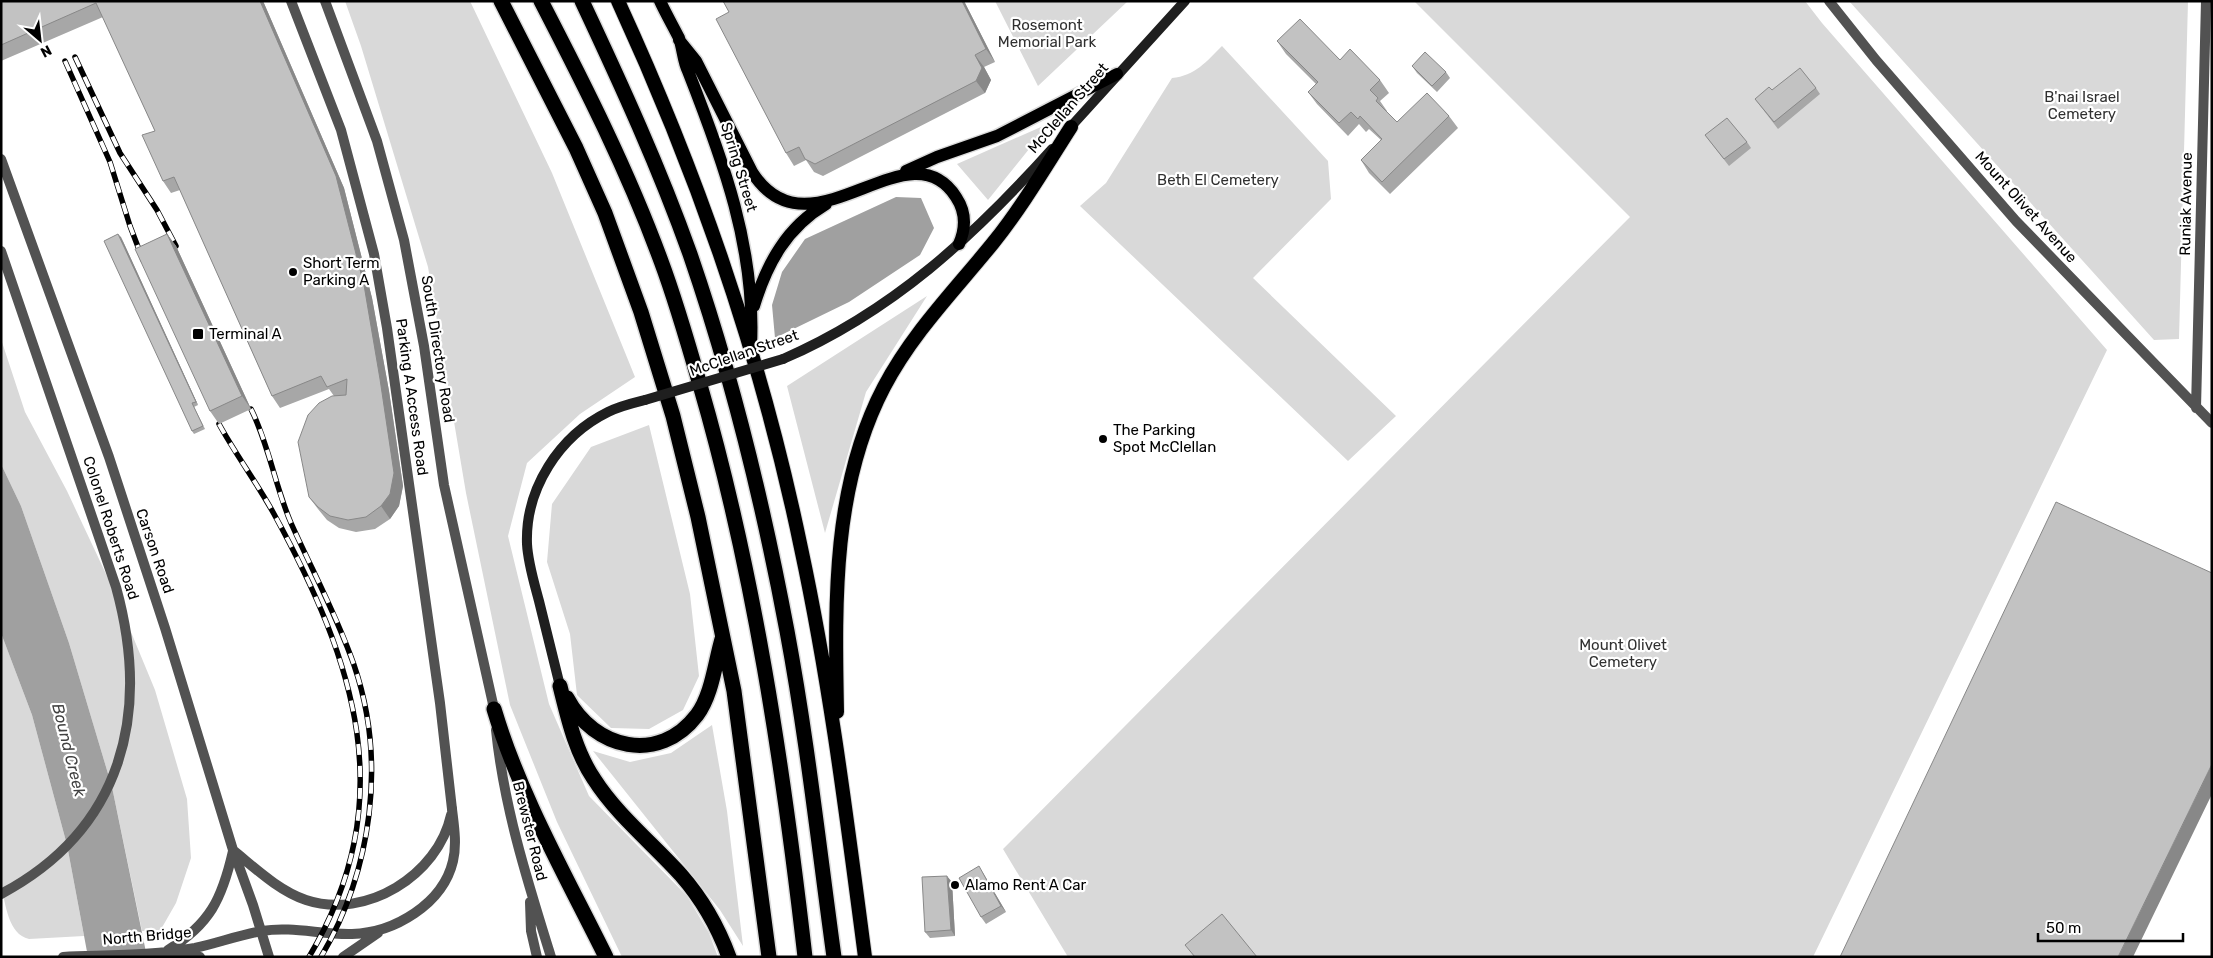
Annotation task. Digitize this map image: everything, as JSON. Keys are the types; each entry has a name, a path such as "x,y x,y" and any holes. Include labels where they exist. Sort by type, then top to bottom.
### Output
{"highway":[{"path":"501,1 580,156 605,213 630,280 675,424 698,517 734,691 770,957"},
{"path":"541,1 607,132 649,229 674,296 704,400 738,535 760,647 781,777 805,957"},
{"path":"582,1 642,130 672,204 707,306 743,431 768,535 787,630 804,735 834,957"},
{"path":"618,1 697,187 730,279 769,414 802,549 838,760 865,957"},
{"path":"838,760 836,624 838,571 849,491 862,440 883,388 910,344 933,313 1009,223 1071,127"},
{"path":"560,686 577,713 600,735 625,745 646,745 657,742 684,729 703,706 723,634"},
{"path":"560,686 575,741 593,778 611,802 691,888 714,924 729,957"},
{"path":"494,709 524,788 606,957"}],"main road":[{"name":"Spring Street","path":"660,1 680,40 684,62 712,131 736,209 748,265 753,310 751,351"},
{"name":"McClellan Street","path":"560,686 529,561 528,529 532,504 546,469 573,435 584,426 610,411 783,359 836,334 894,296 959,244 1010,196 1117,74 1185,1"},
{"path":"680,40 696,61 758,183 775,197 786,202 807,205 830,201 885,181 936,157 1013,128 1117,74"},
{"path":"885,181 920,173 942,181 958,200 964,216 965,224 959,244"},
{"path":"753,310 768,269 782,244 800,222 830,201"}],"street":[{"name":"Parking A Access Road","path":"261,931 290,930 352,934 387,928 424,906 439,891 448,877 455,850 437,684 388,338 374,254 341,130 292,1"},
{"name":"South Directory Road","path":"325,1 374,132 404,240 424,346 444,485 494,709"},
{"name":"Mount Olivet Avenue","path":"1830,1 1876,60 2016,221 2212,423"},
{"name":"Runiak Avenue","path":"2196,408 2206,1"},
{"name":"Carson Road","path":"1,158 109,457 166,628 233,850 268,957"},
{"name":"Colonel Roberts Road","path":"1,251 112,573 124,621 130,697 126,733 115,770 97,808 62,851 25,880 1,894"},
{"name":"Brewster Road","path":"494,709 500,772 529,886 550,957"},
{"name":"Parking A Access Road","path":"233,850 266,876 298,897 321,904 350,903 386,892 408,880 420,870 430,859 444,835 452,809"},
{"path":"166,952 196,930 215,906 228,873 233,850"},
{"path":"529,886 531,931 537,957"},
{"path":"344,957 358,945 387,928"},
{"name":"North Bridge","path":"63,957 166,952 230,940 261,931"},
{"path":"166,952 200,957"}],"green space":[{"path":"345,1 470,1 552,173 635,377 580,414 527,463 508,536 549,704 589,796 687,896 709,933 718,957 622,957 557,822 510,705 466,493 428,267 361,46"},
{"name":"Rosemont Memorial Park","path":"995,1 1128,1 1038,86"},
{"name":"Mount Olivet Cemetery","path":"1414,1 1805,1 1822,23 2107,350 1813,957 1068,957 1003,849 1630,217"},
{"name":"B'nai Israel Cemetery","path":"1849,1 2188,1 2179,339 2154,340"},
{"name":"Beth El Cemetery","path":"1222,46 1328,161 1331,199 1253,278 1396,416 1348,461 1080,206 1106,183 1172,78 1194,71"},
{"path":"1050,123 988,200 957,164"},
{"path":"927,296 866,392 825,533 787,386"},
{"path":"1,339 25,412 67,491 114,591 155,690 187,799 191,858 176,903 160,931 142,931 112,787 69,643 21,506 1,464"},
{"path":"649,425 690,594 699,676 683,710 649,729 611,728 577,695 570,634 547,562 552,504 591,447"},
{"path":"1,633 32,715 67,845 84,936 29,939 16,931 9,918 1,886"},
{"path":"712,725 727,811 743,946 720,910 593,751 630,762 671,753"}],"water":[{"path":"896,197 921,198 934,228 920,255 849,302 775,338 772,305 782,272 805,239"},
{"name":"Bound Creek","path":"1,464 21,506 69,643 112,787 147,957 88,957 67,845 32,715 1,633"}],"building":[{"name":"Short Term Parking A","path":"1,1 260,1 336,176 364,285 394,473 390,494 381,506 366,517 348,520 330,516 318,507 309,497 298,442 308,415 319,403 332,396 346,395 347,379 327,387 321,376 272,396 174,177 163,181 142,135 155,131 96,3 1,45"},
{"path":"723,1 962,1 986,49 975,55 982,68 976,81 815,164 805,159 799,147 786,153 716,19 729,12"},
{"path":"1300,19 1340,60 1350,49 1380,80 1370,90 1378,98 1376,101 1397,122 1427,93 1449,116 1382,182 1361,160 1382,139 1360,116 1358,119 1351,112 1339,123 1308,92 1318,82 1277,41"},
{"path":"1425,52 1446,72 1432,86 1412,66"},
{"path":"1800,68 1816,88 1774,122 1755,99 1769,87 1772,90"},
{"path":"1727,118 1747,142 1724,159 1705,135"},
{"path":"118,234 196,402 192,403 203,426 192,431 104,241"},
{"path":"167,234 242,396 210,411 135,249"},
{"path":"2056,502 2212,573 2212,764 2118,957 1840,957"},
{"path":"979,866 1001,906 981,917 959,878"},
{"path":"947,876 951,930 925,932 922,877"},
{"path":"1222,914 1257,957 1195,957 1185,945"}],"railway":[{"path":"75,57 120,153 157,210 176,246"},
{"path":"65,61 110,162 143,260"},
{"path":"251,409 263,437 291,523 332,611 354,665 364,702 370,739 372,777 363,852 352,888 338,923 321,957"},
{"path":"219,424 274,514 303,569 327,624 345,678 357,732 360,787 354,842 338,899 309,957"}],"place":[{"name":"Short Term Parking A","path":"293,272"},
{"name":"Terminal A","path":"198,334"},
{"name":"The Parking Spot McClellan","path":"1103,439"},
{"name":"Alamo Rent A Car","path":"955,885"}]}
